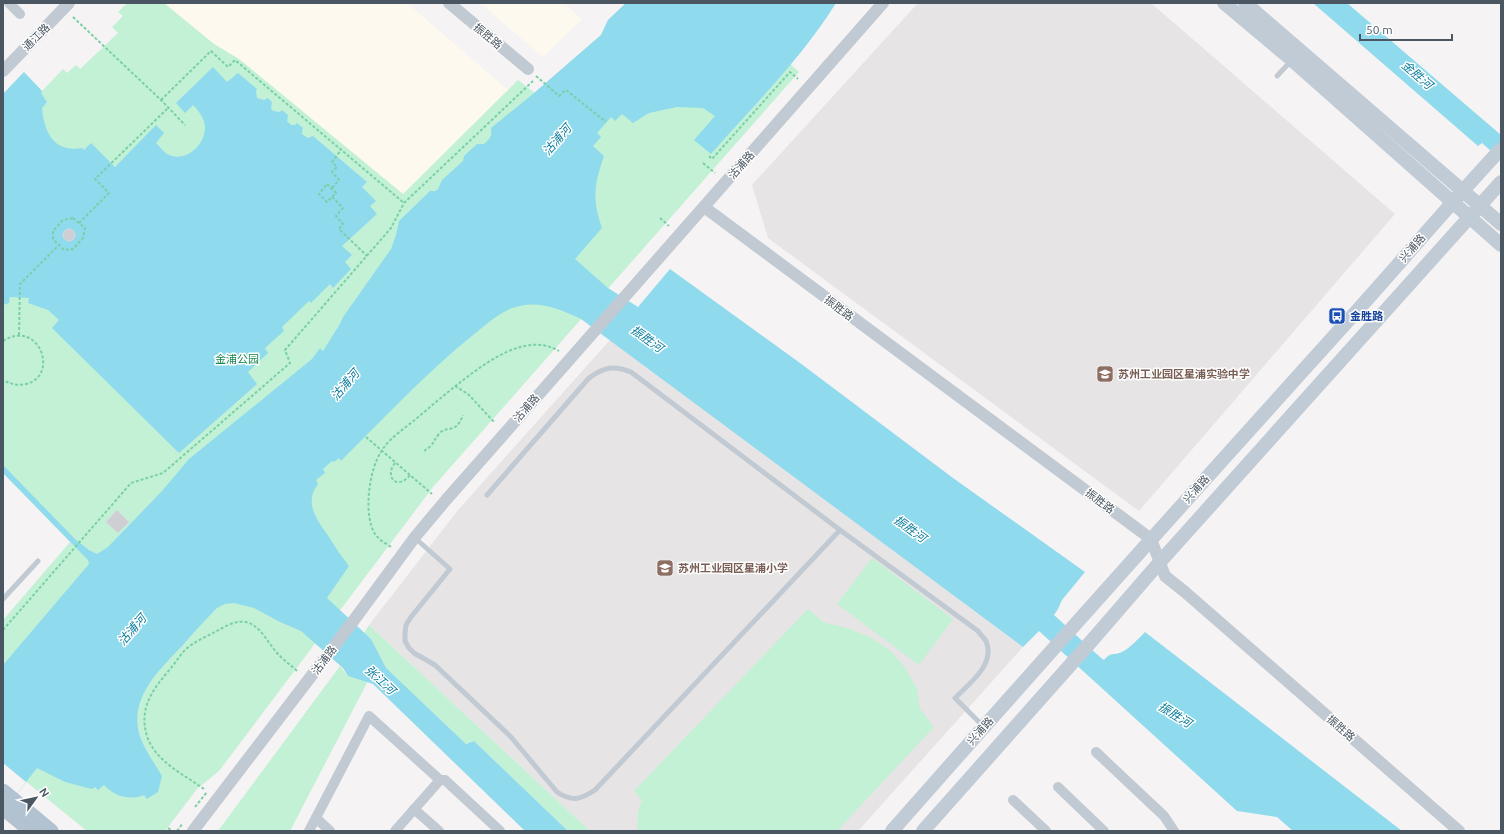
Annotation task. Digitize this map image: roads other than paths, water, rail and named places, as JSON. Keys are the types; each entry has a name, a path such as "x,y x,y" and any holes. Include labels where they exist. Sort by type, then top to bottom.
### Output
{"main road":[{"path":"1224,3 1296,56 1480,205 1501,224"},
{"path":"1245,3 1296,56 1468,218 1501,245"},
{"name":"兴浦路","path":"892,831 983,727 1339,332 1498,152"},
{"name":"兴浦路","path":"923,831 1159,563 1501,182"},
{"path":"6,802 31,831"},
{"path":"6,802 51,831"}],"street":[{"path":"9,3 20,14"},
{"name":"通江路","path":"3,71 69,3"},
{"name":"振胜路","path":"449,3 532,73"},
{"name":"沽浦路","path":"193,831 354,620 415,537 451,494 883,3"},
{"name":"振胜路","path":"704,207 1151,539 1165,576 1459,831"},
{"path":"309,831 369,716 440,780 445,780 500,831"},
{"path":"1096,752 1164,816 1174,831"},
{"path":"395,831 440,780"},
{"path":"1058,787 1104,831"},
{"path":"1013,800 1046,831"},
{"path":"414,809 439,831"},
{"path":"316,818 330,831"}],"lane":[{"path":"1278,76 1296,56"},
{"path":"486,495 589,378 599,371 610,368 620,367 631,372 840,530 978,631 986,640 989,653 986,663 955,698 983,727"},
{"path":"415,537 450,569 406,625 405,641 409,648 414,653 435,665 511,737 557,792 563,797 572,799 584,797 595,790 840,530"},
{"path":"3,599 38,561"}],"water":[{"path":"626,3 836,3 823,23 793,62 711,154 694,140 715,116 703,108 677,107 649,113 633,123 622,114 615,121 611,117 597,133 601,137 593,146 604,156 596,184 597,209 602,228 575,259 608,288 638,307 670,269 800,363 953,478 1085,572 1062,600 1054,615 1100,657 1104,660 1111,655 1122,652 1131,646 1145,632 1402,831 1293,831 1277,817 1237,811 1039,631 1023,647 581,319 551,307 536,305 520,306 507,310 489,322 439,365 341,461 339,458 334,462 332,461 323,469 325,473 316,480 318,484 312,498 312,505 321,525 349,566 327,598 371,639 386,668 466,744 474,741 568,831 525,831 373,684 348,676 343,668 301,631 254,608 234,603 225,604 217,608 164,665 148,685 143,696 137,720 139,733 146,750 162,776 158,792 147,799 144,795 133,798 122,796 112,792 104,785 98,790 95,787 92,789 65,782 37,768 3,812 3,665 89,564 88,560 3,473 3,465 76,540 97,554 108,547 162,491 189,459 312,359 320,348 323,351 343,317 391,249 399,221 430,191 435,191 438,189 442,180 463,161 464,156 477,144 484,144 488,141 491,135 491,128 601,35 608,20"},
{"name":"金胜河","path":"1313,3 1347,3 1501,135 1501,160 1482,143 1478,146"},
{"path":"213,67 227,82 238,73 257,89 257,98 264,100 268,98 272,102 271,108 273,111 280,112 282,110 288,115 287,121 291,125 295,125 297,123 303,128 302,134 308,138 313,136 367,182 362,187 376,201 370,206 377,214 342,246 352,255 345,262 351,269 333,288 330,284 311,303 309,301 282,327 284,331 265,348 268,353 248,372 257,384 179,453 52,328 59,320 48,310 28,303 29,298 10,297 9,303 3,305 3,94 24,72 42,91 41,93 47,102 42,108 43,117 48,133 52,139 64,147 72,149 82,148 84,150 91,143 115,167 156,125 164,133 156,143 167,154 181,157 187,155 198,146 202,140 205,126 202,117 193,105 185,113 176,103"}],"place":[{"name":"金胜路","path":"1337,316"},
{"name":"苏州工业园区星浦实验中学","path":"1105,374"},
{"name":"苏州工业园区星浦小学","path":"665,568"}],"water label":[{"name":"沽浦河","path":"557,140"},
{"name":"振胜河","path":"647,339"},
{"name":"沽浦河","path":"345,385"},
{"name":"振胜河","path":"910,529"},
{"name":"沽浦河","path":"132,630"},
{"name":"张江河","path":"380,680"},
{"name":"振胜河","path":"1175,715"}],"park label":[{"name":"金浦公园","path":"237,359"}]}
